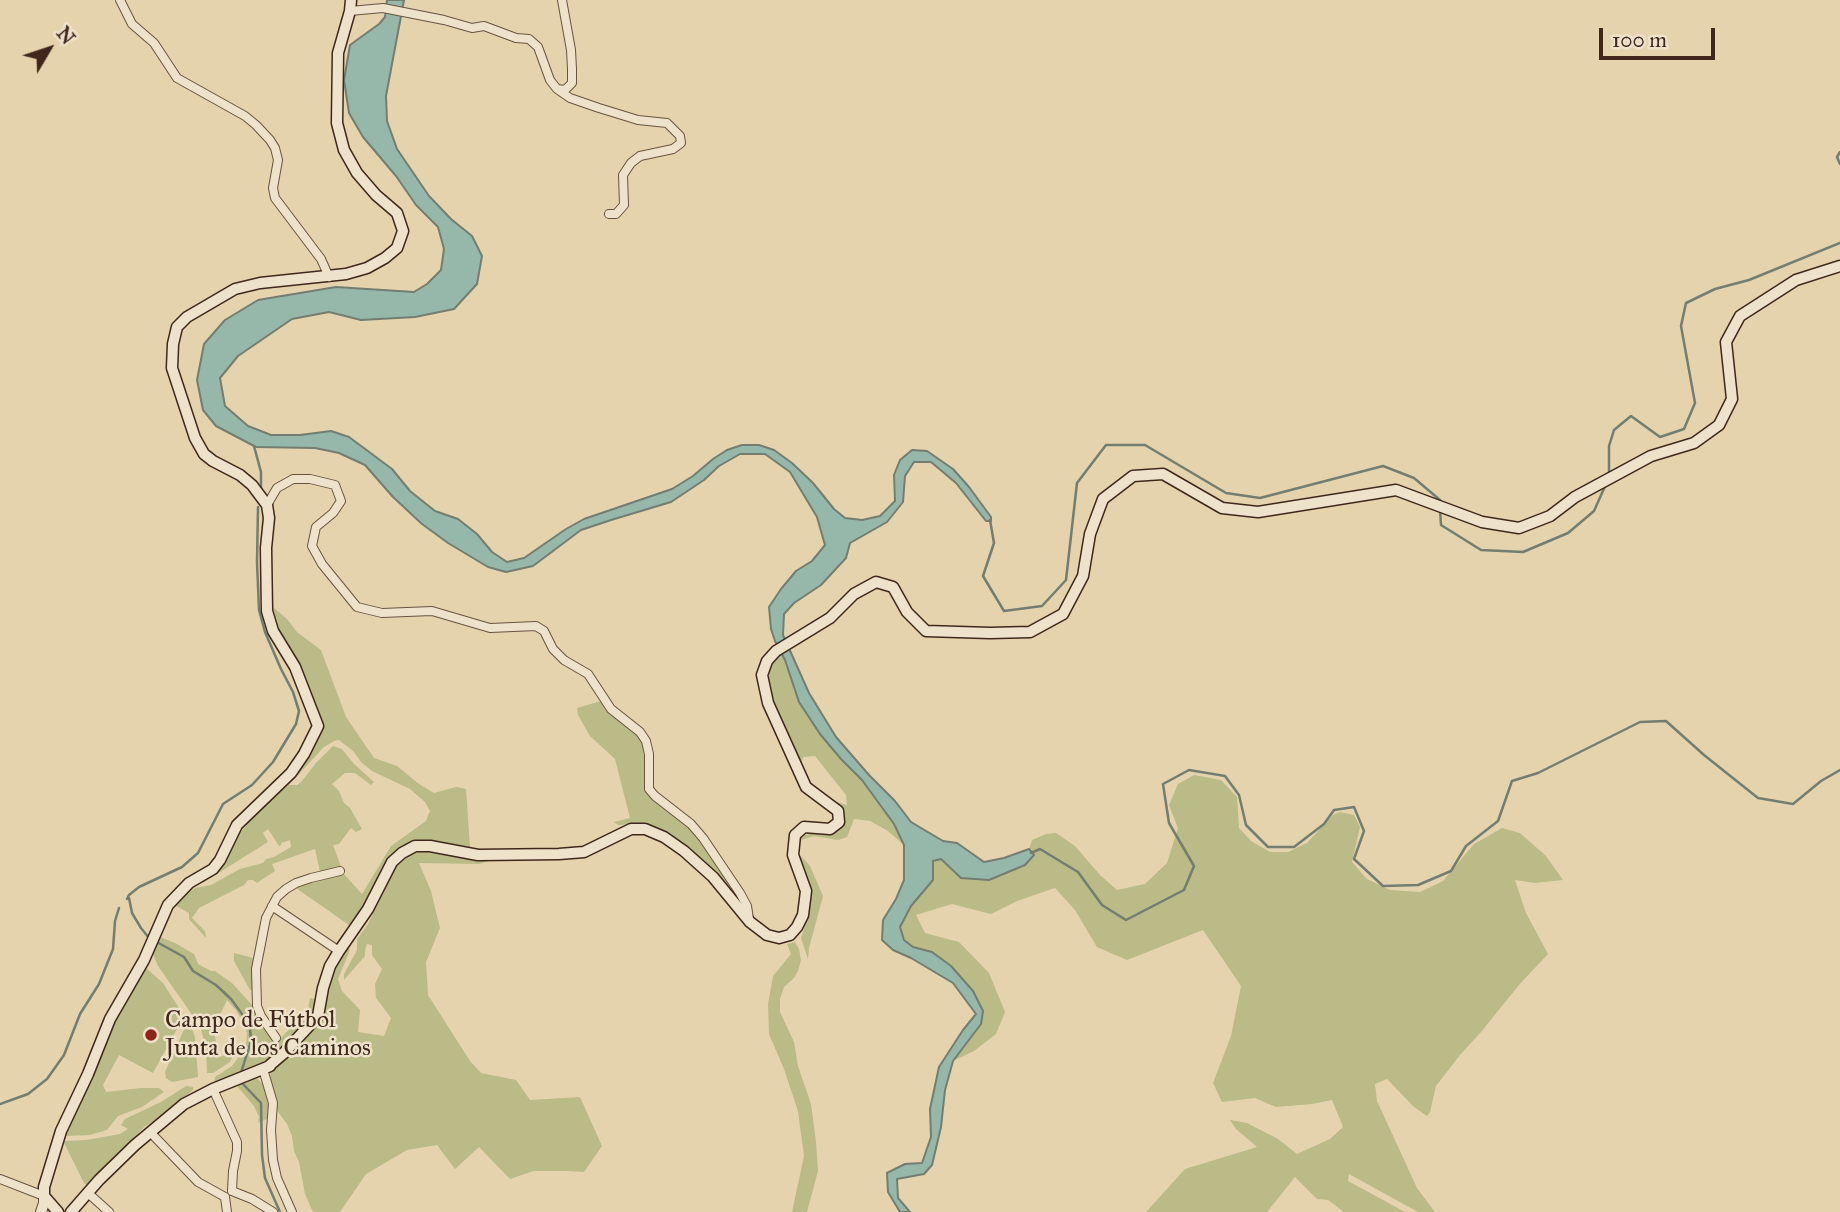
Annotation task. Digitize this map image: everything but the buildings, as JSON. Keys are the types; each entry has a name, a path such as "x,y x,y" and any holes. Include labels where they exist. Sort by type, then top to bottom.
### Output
{"main road":[{"path":"58,1212 44,1196 46,1178 61,1131 110,1019 144,960 168,905 189,883 213,869 237,825 291,773 318,726 295,667 274,631 267,611 267,505 240,475 204,454 195,438 172,368 173,344 177,327 187,317 235,289 260,283 346,274 367,268 397,248 404,231 397,213 356,173 344,150 337,123 338,53 351,5"},
{"path":"71,1212 126,1154 184,1104 212,1089 264,1070 283,1054 318,1016 330,967 368,909 392,862 415,846 430,846 478,855 559,854 584,852 631,829 645,829 664,837 684,851 713,877 750,922 766,935 779,939 790,935 803,915 806,891 793,855 794,835 804,827 830,829 839,822 838,811 806,787 768,703 762,675 767,661 776,651 830,618 854,594 876,582 893,587 907,612 926,631 1030,632 1063,614 1083,576 1090,534 1103,499 1133,476 1163,474 1222,508 1258,512 1396,490 1482,522 1519,528 1550,516 1575,497 1651,456 1694,443 1719,425 1732,400 1726,342 1740,316 1796,280 1840,266"}],"street":[{"path":"120,0 132,24 155,43 177,78 245,116 270,140 278,160 273,188 275,198 321,259 328,277"},
{"path":"557,89 565,90 572,83 571,50 562,0"},
{"path":"351,5 413,13 472,28 484,26 516,38 529,39 538,47 550,80 570,98 638,120 667,123 680,136 681,143 673,149 640,156 631,163 623,175 624,205 616,214 609,214"},
{"path":"267,505 277,488 293,479 310,479 335,485 341,501 333,513 316,527 312,546 322,564 357,607 382,612 432,611 489,628 536,626 544,631 553,649 564,660 588,674 611,709 640,732 646,741 649,754 649,789 691,824 703,838 740,893 747,906 750,922"},
{"path":"276,1038 257,1006 258,952 266,918 277,898 286,889 296,883 340,871"},
{"path":"272,906 339,950"},
{"path":"264,1070 273,1103 271,1151 277,1178 292,1212"},
{"path":"212,1089 237,1142 228,1212"},
{"path":"150,1132 198,1182 251,1199 273,1212"},
{"path":"0,1179 44,1196 41,1212"},
{"path":"88,1193 109,1212"}],"green space":[{"path":"273,607 297,632 321,650 346,717 374,758 397,766 434,793 456,787 466,789 470,847 425,841 409,843 395,851 373,892 349,925 296,888 344,874 362,894 391,846 426,821 430,811 425,802 410,789 372,771 339,740 324,747 298,775 293,775 320,730 279,632"},
{"path":"781,653 820,734 862,780 894,824 904,845 888,831 870,821 854,819 847,837 838,840 814,836 801,840 799,854 810,866 823,896 808,959 801,938 807,920 809,894 795,852 798,840 805,835 838,831 843,824 829,800 847,805 846,795 815,756 803,757 801,766 785,736 768,686 770,665"},
{"path":"601,701 609,711 635,731 643,742 647,761 646,780 673,813 696,834 742,902 742,907 675,839 632,824 618,825 614,822 630,818 615,759 590,736 577,708"},
{"path":"333,746 342,749 374,782 371,785 355,773 345,773 332,784 362,829 356,832 351,828 339,844 333,845 341,867 320,872 315,849 272,864 275,871 257,883 248,880 244,885 199,908 192,918 205,931 206,938 189,919 189,913 174,905 195,888 211,885 240,869 263,863 291,847 290,840 279,846 268,829 263,833 268,842 204,882 192,884 218,868 226,860 240,833 261,808 288,785 301,782"},
{"path":"1194,775 1221,780 1237,797 1239,828 1251,841 1270,852 1288,852 1307,843 1333,815 1340,812 1354,815 1360,827 1352,862 1367,879 1390,890 1420,892 1443,881 1474,844 1502,828 1520,833 1546,856 1563,880 1535,883 1515,880 1526,913 1548,954 1436,1086 1427,1116 1414,1107 1387,1079 1375,1084 1377,1101 1417,1188 1435,1212 1418,1212 1349,1174 1348,1181 1405,1212 1344,1212 1328,1200 1317,1199 1295,1177 1267,1212 1146,1212 1185,1169 1257,1147 1236,1129 1230,1120 1247,1123 1278,1139 1297,1154 1330,1139 1343,1127 1332,1100 1276,1107 1255,1098 1222,1102 1213,1083 1231,1036 1241,986 1203,930 1127,960 1097,947 1075,910 1055,888 1017,901 991,914 952,904 916,915 925,933 959,942 989,973 1005,1012 996,1034 974,1051 953,1061 967,1044 983,1011 932,952 913,947 904,940 899,928 911,906 933,880 933,861 941,859 962,878 1034,855 1029,849 1032,840 1056,833 1075,846 1117,890 1145,884 1167,863 1178,828 1169,805 1178,784"},
{"path":"423,851 448,856 496,859 479,864 419,863 431,891 440,928 426,962 428,995 470,1061 481,1073 516,1080 530,1100 580,1097 602,1146 584,1172 534,1171 510,1179 479,1147 455,1169 437,1145 407,1150 366,1174 340,1212 315,1212 305,1194 292,1136 276,1109 271,1072 320,1022 338,962 347,948 350,950 338,979 342,991 360,1010 358,1032 384,1036 391,1018 376,998 375,984 382,969 372,955 372,945 367,944 365,956 344,980 344,974 357,950 357,939 368,924 397,866 411,854"},
{"path":"160,937 194,954 198,964 215,971 232,983 253,1006 277,1042 308,1010 310,998 318,1000 315,1013 265,1065 214,1083 215,1077 232,1066 246,1047 247,1033 243,1022 227,1000 213,1029 220,1057 231,1052 232,1058 213,1073 207,1073 206,1047 200,1026 158,966 153,954 153,947"},
{"path":"795,942 801,960 794,978 784,987 780,1012 794,1042 798,1066 811,1104 818,1171 807,1212 792,1212 804,1156 798,1111 769,1034 768,1004 773,976 791,954 787,944"},
{"path":"234,953 253,958 250,990 234,961"},
{"path":"146,968 163,983 184,1016 153,1073 119,1055 103,1085 106,1092 159,1088 164,1092 142,1107 118,1116 107,1130 90,1135 67,1136 64,1129 112,1024"},
{"path":"186,1025 191,1026 195,1037 198,1077 172,1082 166,1078 165,1072"},
{"path":"255,1076 264,1086 269,1118 258,1123 259,1117 254,1106 237,1086 239,1082"},
{"path":"186,1086 193,1087 193,1090 144,1127 98,1176 86,1185 63,1141 120,1134 128,1129 121,1125 125,1119 161,1102"}],"shaded area":[{"path":"387,0 404,0 386,96 387,121 397,149 429,196 472,236 482,256 477,284 454,309 415,317 361,320 329,312 292,319 238,356 220,378 225,406 248,426 271,435 331,431 349,437 392,469 410,491 435,511 458,519 477,534 492,552 507,562 524,558 584,519 672,489 727,450 742,445 759,445 774,450 813,483 845,518 862,520 880,516 895,501 894,475 900,460 912,450 927,451 953,469 991,517 991,521 986,521 956,483 931,462 914,462 905,476 903,502 887,522 850,543 846,558 821,585 794,603 784,614 783,635 809,693 836,737 911,822 943,841 957,843 984,862 1029,849 1034,855 1025,865 989,880 961,878 941,859 933,861 933,880 911,906 900,927 904,940 913,947 932,952 951,966 973,991 983,1011 981,1024 953,1061 945,1090 941,1127 932,1165 924,1174 897,1179 898,1198 910,1212 900,1212 888,1192 887,1173 905,1164 922,1163 931,1137 930,1109 939,1067 976,1014 953,983 893,950 882,940 883,920 904,880 904,845 894,824 862,780 820,734 799,702 785,660 775,641 769,607 796,571 812,561 825,545 817,517 790,472 765,454 740,454 719,466 704,480 671,502 581,530 533,566 506,572 488,567 422,524 365,465 339,453 315,448 256,447 216,426 203,410 197,380 204,344 225,320 258,300 336,287 414,292 441,270 444,249 438,227 416,205 363,137 349,113 344,80 350,45 385,17"}],"waterway":[{"path":"1840,152 1837,157 1840,164"},
{"path":"1609,475 1609,446 1614,430 1631,416 1660,437 1684,429 1695,403 1681,326 1686,303 1715,289 1749,280 1840,243"},
{"path":"990,520 994,543 983,576 1004,611 1042,606 1066,580 1077,483 1106,445 1145,445 1226,493 1260,498 1383,466 1414,478 1440,500 1440,503"},
{"path":"254,446 261,472 261,491"},
{"path":"1440,510 1441,525 1481,550 1523,552 1568,533 1594,511 1606,484"},
{"path":"127,899 139,887 182,867 198,853 223,804 252,785 273,762 296,724 299,711 293,692 265,632 259,610 258,507"},
{"path":"1031,853 1040,849 1078,872 1102,905 1126,920 1184,890 1194,866 1169,823 1163,784 1189,770 1225,776 1239,795 1246,825 1268,847 1294,847 1324,824 1334,810 1354,807 1364,831 1354,859 1383,886 1418,885 1451,871 1466,846 1498,821 1512,781 1538,773 1640,722 1666,721 1758,798 1793,804 1821,781 1840,770"},
{"path":"129,898 132,913 149,938"},
{"path":"0,1104 28,1094 47,1079 64,1055 80,1014 99,984 113,949 119,908"},
{"path":"155,941 184,957 193,971 216,985 242,1014 250,1029 251,1041 241,1073"},
{"path":"242,1083 261,1103 265,1178 280,1212"}],"place":[{"name":"Campo de Fútbol Junta de los Caminos","path":"151,1035"}]}
